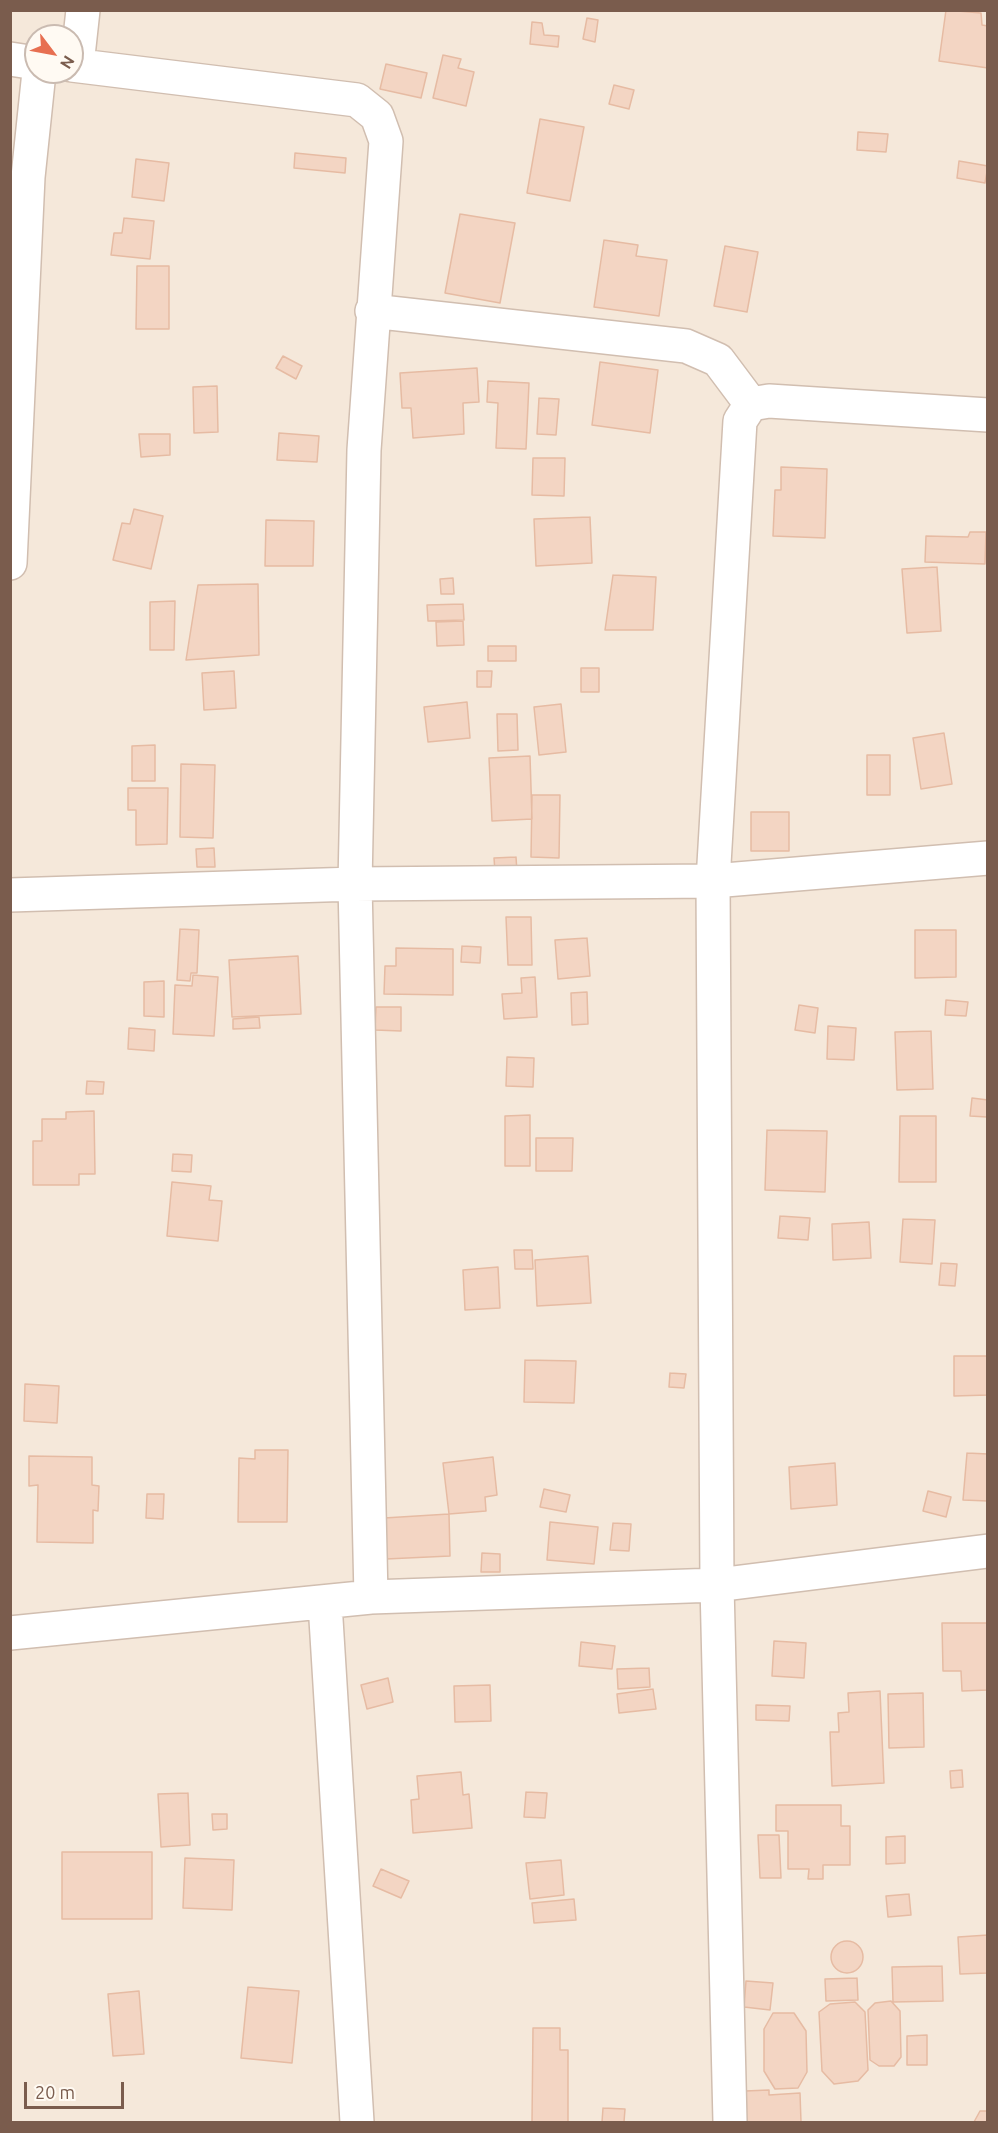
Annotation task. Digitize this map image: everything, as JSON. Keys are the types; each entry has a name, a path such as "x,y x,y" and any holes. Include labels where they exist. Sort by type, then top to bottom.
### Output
{"street":[{"path":"84,66 357,100 377,116 386,141 372,311 364,450 355,884 371,1597"},
{"path":"10,563 28,177 38,84"},
{"path":"372,311 686,346 718,360 751,404"},
{"path":"730,2122 717,1585 713,881 740,421 751,404 769,401 987,415"},
{"path":"10,895 355,884 713,881 987,858"},
{"path":"10,1633 371,1597 717,1585 987,1551"},
{"path":"325,1603 357,2122"}],"shaded area":[{"path":"11,11 987,11 987,2122 11,2122"}],"building":[{"path":"946,10 981,13 982,25 988,26 988,68 939,61"},
{"path":"587,18 598,20 595,42 583,39"},
{"path":"532,22 542,23 544,35 559,36 558,47 530,44"},
{"path":"443,55 461,59 458,68 474,72 466,106 433,98"},
{"path":"386,64 427,73 421,98 380,89"},
{"path":"614,85 634,90 629,109 609,104"},
{"path":"540,119 584,127 570,201 527,193"},
{"path":"858,132 888,134 886,152 857,150"},
{"path":"295,153 346,158 345,173 294,168"},
{"path":"136,159 169,163 164,201 132,197"},
{"path":"959,161 988,166 985,183 957,178"},
{"path":"460,214 515,223 500,303 445,293"},
{"path":"124,218 154,221 150,259 111,255 114,233 122,233"},
{"path":"604,240 638,245 636,256 667,260 659,316 594,307"},
{"path":"725,246 758,252 747,312 714,306"},
{"path":"137,266 169,266 169,329 136,329"},
{"path":"283,356 302,366 296,379 276,368"},
{"path":"600,362 658,370 650,433 592,425"},
{"path":"477,368 479,402 463,403 464,434 413,438 411,408 402,408 400,373"},
{"path":"488,381 529,383 526,449 496,448 498,403 487,402"},
{"path":"217,386 218,432 194,433 193,387"},
{"path":"539,398 559,399 556,435 537,434"},
{"path":"279,433 319,436 317,462 277,460"},
{"path":"139,434 170,434 170,455 141,457"},
{"path":"533,458 565,458 564,496 532,495"},
{"path":"781,467 827,469 825,538 773,536 775,490 781,490"},
{"path":"134,509 163,516 151,569 113,560 122,523 130,524"},
{"path":"590,517 592,563 536,566 534,519"},
{"path":"266,520 314,521 313,566 265,566"},
{"path":"970,532 986,532 985,564 925,562 926,536 968,537"},
{"path":"937,567 941,631 907,633 902,569"},
{"path":"613,575 656,577 653,630 605,630"},
{"path":"453,578 454,594 441,594 440,579"},
{"path":"258,584 259,655 186,660 198,585"},
{"path":"175,601 174,650 150,650 150,602"},
{"path":"463,604 464,620 428,621 427,605"},
{"path":"463,621 464,645 437,646 436,622"},
{"path":"488,646 516,646 516,661 488,661"},
{"path":"581,668 599,668 599,692 581,692"},
{"path":"234,671 236,708 204,710 202,673"},
{"path":"477,671 492,671 491,687 477,687"},
{"path":"467,702 470,738 428,742 424,707"},
{"path":"561,704 566,752 539,755 534,707"},
{"path":"497,714 517,714 518,750 498,751"},
{"path":"944,733 952,784 921,789 913,738"},
{"path":"155,745 155,781 132,781 132,746"},
{"path":"867,755 890,755 890,795 867,795"},
{"path":"530,756 532,819 492,821 489,758"},
{"path":"181,764 215,765 213,838 180,837"},
{"path":"128,788 168,788 167,844 136,845 136,810 128,810"},
{"path":"532,795 560,795 559,858 531,857"},
{"path":"751,812 789,812 789,851 751,851"},
{"path":"214,848 215,867 197,867 196,849"},
{"path":"516,857 517,872 495,872 494,858"},
{"path":"506,917 531,917 532,965 508,965"},
{"path":"180,929 199,930 197,973 191,973 190,981 177,980"},
{"path":"915,930 956,930 956,977 915,978"},
{"path":"587,938 590,976 558,979 555,940"},
{"path":"462,946 481,947 480,963 461,962"},
{"path":"396,948 453,949 453,995 384,994 385,966 396,966"},
{"path":"298,956 301,1014 232,1017 229,960"},
{"path":"193,975 218,977 214,1036 173,1034 175,985 192,986"},
{"path":"535,977 537,1017 504,1019 502,994 522,993 521,978"},
{"path":"164,981 164,1017 144,1016 144,982"},
{"path":"587,992 588,1024 572,1025 571,993"},
{"path":"946,1000 968,1002 966,1016 945,1015"},
{"path":"799,1005 818,1008 815,1033 795,1030"},
{"path":"376,1007 401,1007 401,1031 375,1030"},
{"path":"259,1017 260,1028 233,1029 233,1019"},
{"path":"828,1026 856,1028 854,1060 827,1059"},
{"path":"129,1028 155,1030 154,1051 128,1049"},
{"path":"931,1031 933,1089 897,1090 895,1032"},
{"path":"507,1057 534,1058 533,1087 506,1086"},
{"path":"87,1081 104,1082 103,1094 86,1094"},
{"path":"972,1098 988,1100 987,1117 970,1116"},
{"path":"94,1111 95,1174 79,1174 79,1185 33,1185 33,1141 42,1141 42,1119 66,1119 66,1112"},
{"path":"530,1115 530,1166 505,1166 505,1116"},
{"path":"900,1116 936,1116 936,1182 899,1182"},
{"path":"767,1130 827,1131 825,1192 765,1190"},
{"path":"536,1138 573,1138 572,1171 536,1171"},
{"path":"173,1154 192,1155 191,1172 172,1171"},
{"path":"172,1182 211,1186 209,1200 222,1201 218,1241 167,1236"},
{"path":"780,1216 810,1218 808,1240 778,1238"},
{"path":"903,1219 935,1220 932,1264 900,1262"},
{"path":"869,1222 871,1258 833,1260 832,1224"},
{"path":"514,1250 532,1250 533,1269 515,1269"},
{"path":"588,1256 591,1303 537,1306 535,1260"},
{"path":"941,1263 957,1264 955,1286 939,1285"},
{"path":"498,1267 500,1308 465,1310 463,1270"},
{"path":"954,1356 988,1356 988,1395 954,1396"},
{"path":"525,1360 576,1361 574,1403 524,1402"},
{"path":"670,1373 686,1374 684,1388 669,1387"},
{"path":"25,1384 59,1386 57,1423 24,1421"},
{"path":"255,1450 288,1450 287,1522 238,1522 239,1458 255,1459"},
{"path":"967,1453 988,1454 988,1501 963,1500"},
{"path":"29,1456 92,1457 92,1485 99,1486 98,1511 93,1510 93,1543 37,1542 38,1485 29,1486"},
{"path":"493,1457 497,1495 485,1497 486,1511 449,1514 443,1463"},
{"path":"835,1463 837,1505 791,1509 789,1467"},
{"path":"544,1489 570,1495 566,1512 540,1507"},
{"path":"928,1491 951,1497 946,1517 923,1511"},
{"path":"147,1494 164,1494 163,1519 146,1518"},
{"path":"449,1514 450,1556 386,1559 384,1518"},
{"path":"550,1522 598,1527 594,1564 547,1560"},
{"path":"613,1523 631,1524 629,1551 610,1550"},
{"path":"482,1553 500,1554 500,1572 481,1572"},
{"path":"942,1623 988,1623 988,1690 962,1691 961,1671 943,1671"},
{"path":"774,1641 806,1643 804,1678 772,1676"},
{"path":"581,1642 615,1646 612,1669 579,1666"},
{"path":"649,1668 650,1687 618,1689 617,1669"},
{"path":"388,1678 393,1702 367,1709 361,1685"},
{"path":"490,1685 491,1721 455,1722 454,1686"},
{"path":"653,1689 656,1709 619,1713 617,1694"},
{"path":"880,1691 884,1783 832,1786 830,1732 839,1732 838,1713 849,1712 848,1693"},
{"path":"923,1693 924,1747 889,1748 888,1694"},
{"path":"756,1705 790,1706 789,1721 756,1720"},
{"path":"962,1770 963,1787 951,1788 950,1771"},
{"path":"461,1772 463,1795 469,1794 472,1828 413,1833 411,1800 419,1799 417,1776"},
{"path":"526,1792 547,1793 545,1818 524,1817"},
{"path":"188,1793 190,1845 161,1847 158,1794"},
{"path":"776,1805 841,1805 841,1826 850,1826 850,1865 823,1865 823,1879 808,1879 809,1869 788,1869 788,1831 776,1831"},
{"path":"212,1814 227,1814 227,1829 213,1830"},
{"path":"758,1835 779,1835 781,1878 760,1878"},
{"path":"905,1836 905,1863 886,1864 886,1837"},
{"path":"62,1852 152,1852 152,1919 62,1919"},
{"path":"185,1858 234,1860 232,1910 183,1908"},
{"path":"561,1860 564,1895 530,1899 526,1863"},
{"path":"381,1869 409,1881 401,1898 373,1886"},
{"path":"909,1894 911,1915 888,1917 886,1896"},
{"path":"574,1899 576,1920 534,1923 532,1903"},
{"path":"988,1935 988,1973 960,1974 958,1937"},
{"path":"847,1941 858,1946 863,1957 858,1968 847,1973 836,1968 831,1957 836,1946"},
{"path":"942,1966 943,2001 893,2002 892,1967"},
{"path":"857,1978 858,2000 826,2001 825,1979"},
{"path":"746,1981 773,1983 770,2010 744,2007"},
{"path":"248,1987 299,1991 292,2063 241,2058"},
{"path":"139,1991 144,2054 113,2056 108,1994"},
{"path":"891,2001 900,2011 901,2057 894,2066 879,2066 870,2060 868,2010 875,2003"},
{"path":"855,2002 865,2012 868,2070 858,2081 834,2084 822,2071 819,2012 830,2004"},
{"path":"773,2013 794,2013 806,2031 807,2072 798,2088 775,2089 764,2071 764,2029"},
{"path":"533,2028 560,2028 560,2050 568,2050 568,2122 532,2122"},
{"path":"927,2035 927,2065 907,2065 907,2036"},
{"path":"769,2090 769,2095 800,2093 801,2122 746,2122 745,2091"},
{"path":"603,2108 625,2109 624,2122 602,2122"},
{"path":"980,2111 988,2111 988,2122 974,2122"}]}
